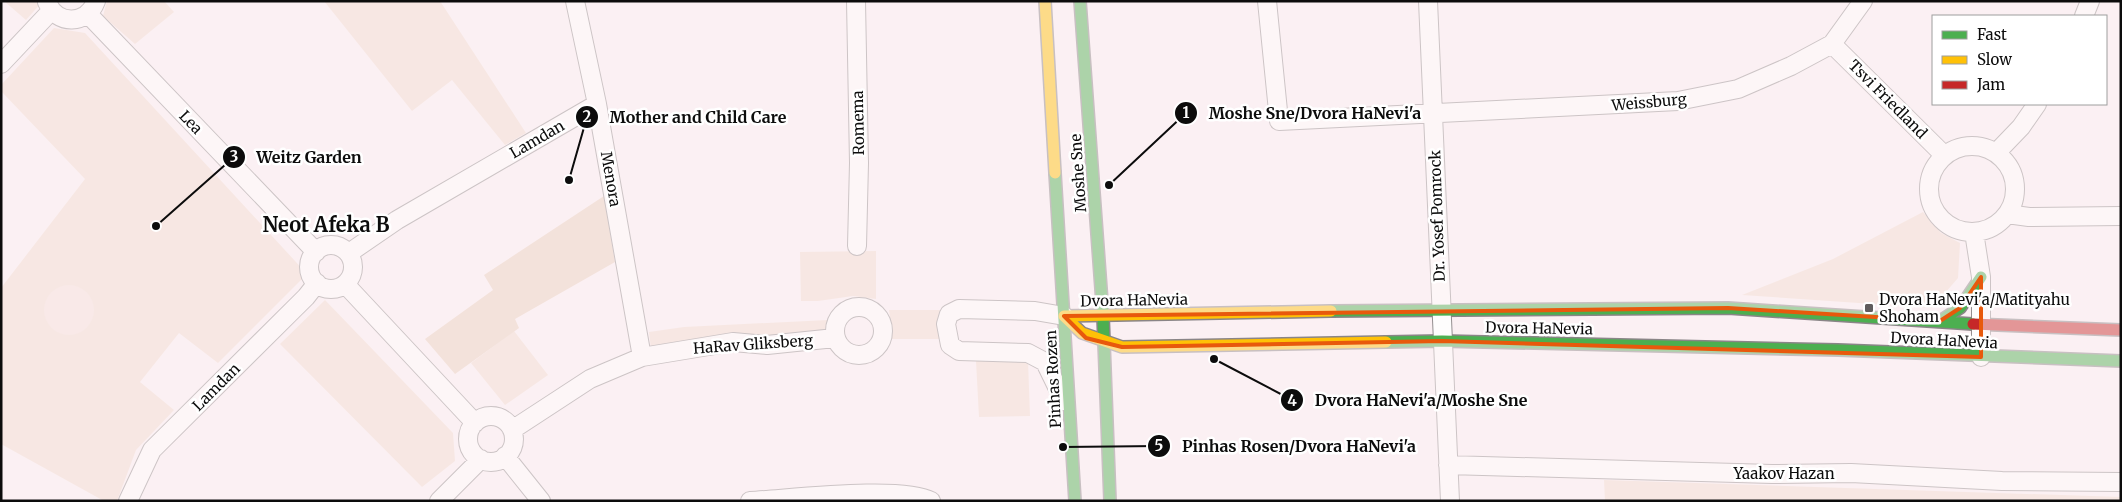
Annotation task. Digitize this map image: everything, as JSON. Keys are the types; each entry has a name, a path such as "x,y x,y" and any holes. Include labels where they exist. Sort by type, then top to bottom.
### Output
{"street":[{"name":"Menora","path":"575,1 598,104 642,357"},
{"name":"Romema","path":"856,1 859,163 857,246"},
{"name":"Moshe Sne","path":"1045,1 1064,316"},
{"name":"Moshe Sne","path":"1080,1 1104,343"},
{"name":"Weissburg","path":"1267,1 1278,121 1678,102 1738,88 1791,66 1832,44 1863,1"},
{"name":"Dr. Yosef Pomrock","path":"1428,1 1450,501"},
{"path":"2084,15 2090,1"},
{"path":"1,64 49,6 57,16 73,20 92,8"},
{"name":"Lea","path":"92,8 316,252"},
{"name":"Tsvi Friedland","path":"1832,44 1944,155"},
{"name":"Lamdan","path":"349,253 397,220 598,104"},
{"path":"1996,153 2021,126 2036,105"},
{"path":"1968,146 1983,147 1996,153 2010,167 2015,181 2016,193 2012,208 2003,220 1988,229 1974,232 1959,231 1946,224 1935,212 1929,198 1930,179 1936,165 1944,155 1968,146"},
{"path":"2007,214 2029,217 2121,216"},
{"path":"1974,232 1981,277 1981,357"},
{"path":"336,245 349,253 353,266 350,279 345,284 334,288 322,287 317,283 310,271 310,264 316,252 322,247 336,245"},
{"path":"1940,321 1960,308 1981,277"},
{"path":"1100,282 1114,308 1124,316"},
{"name":"Lamdan","path":"128,501 152,450 306,297 317,283"},
{"path":"345,284 475,423"},
{"name":"Dvora HaNevia","path":"1064,316 1441,309 1728,308 1982,325 2121,330"},
{"path":"1064,316 1035,311 959,309 949,314 946,324 950,345 959,351 1028,353 1046,362 1070,414"},
{"name":"Dvora HaNevia","path":"1064,316 1072,328 1086,338 1122,347 1442,341 1838,350 2121,361"},
{"name":"Pinhas Rozen","path":"1064,316 1075,501"},
{"name":"HaRav Gliksberg","path":"512,430 590,379 642,357 693,347 733,342 767,345 835,338"},
{"path":"1104,343 1110,501"},
{"path":"1105,370 1114,354 1122,347"},
{"path":"493,416 505,421 512,430 514,441 506,456 494,461 481,459 471,450 468,436 475,423 480,419 493,416"},
{"path":"506,456 542,501"},
{"path":"439,501 481,459"},
{"name":"Yaakov Hazan","path":"1448,465 1772,474 1852,473 2002,481 2121,482"},
{"path":"750,501 897,493 925,497 932,501"}],"highlighted area":[{"path":"1981,277 1981,357 1442,341 1122,347 1086,338 1064,316 1728,308 1940,321 1960,308"}],"shaded area":[{"path":"4,1 42,1 42,2 26,20"},
{"path":"107,1 164,1 174,12 135,44 103,16"},
{"path":"324,1 440,1 526,133 505,145 452,80 412,111"},
{"path":"54,28 85,33 307,274 218,363 179,333 140,382 174,410 136,450 117,501 104,501 1,444 1,288 85,179 1,91 1,85"},
{"path":"604,196 615,262 515,319 519,328 455,374 425,339 493,290 484,275"},
{"path":"1923,212 1941,233 1960,243 1958,278 1932,308 1742,295 1833,259"},
{"path":"876,251 876,299 853,296 818,301 801,301 800,252"},
{"path":"69,285 79,287 87,292 92,300 94,310 92,320 87,328 79,333 69,335 59,333 51,328 46,320 44,310 46,300 51,292 59,287"},
{"path":"325,300 453,433 455,461 422,487 280,344"},
{"path":"889,310 942,310 941,339 890,339 891,324"},
{"path":"828,320 827,334 651,349 649,332 684,327"},
{"path":"514,331 548,375 505,405 471,363"},
{"path":"976,361 1028,361 1030,416 979,417"},
{"path":"1604,480 2121,497 2121,501 1605,501"}],"traffic: fast":[{"path":"1080,1 1103,316 1110,501"},
{"path":"1055,173 1075,501"},
{"path":"1940,321 1960,308 1981,277"},
{"path":"1331,311 1728,308 1973,324"},
{"path":"1386,342 1442,341 1838,350 2121,361"}],"traffic: slow":[{"path":"1045,1 1055,173"},
{"path":"1064,316 1331,311"},
{"path":"1064,316 1082,333 1122,347 1386,342"}],"traffic: jam":[{"path":"1973,324 2121,330"}],"place":[{"name":"Mother and Child Care","path":"569,180"},
{"name":"Moshe Sne/Dvora HaNevi'a","path":"1109,185"},
{"name":"Weitz Garden","path":"156,226"},
{"name":"Dvora HaNevi'a/Matityahu Shoham","path":"1869,308"},
{"name":"Dvora HaNevi'a/Moshe Sne","path":"1214,359"},
{"name":"Pinhas Rosen/Dvora HaNevi'a","path":"1063,447"}],"district":[{"name":"Neot Afeka B","path":"326,224"}]}
